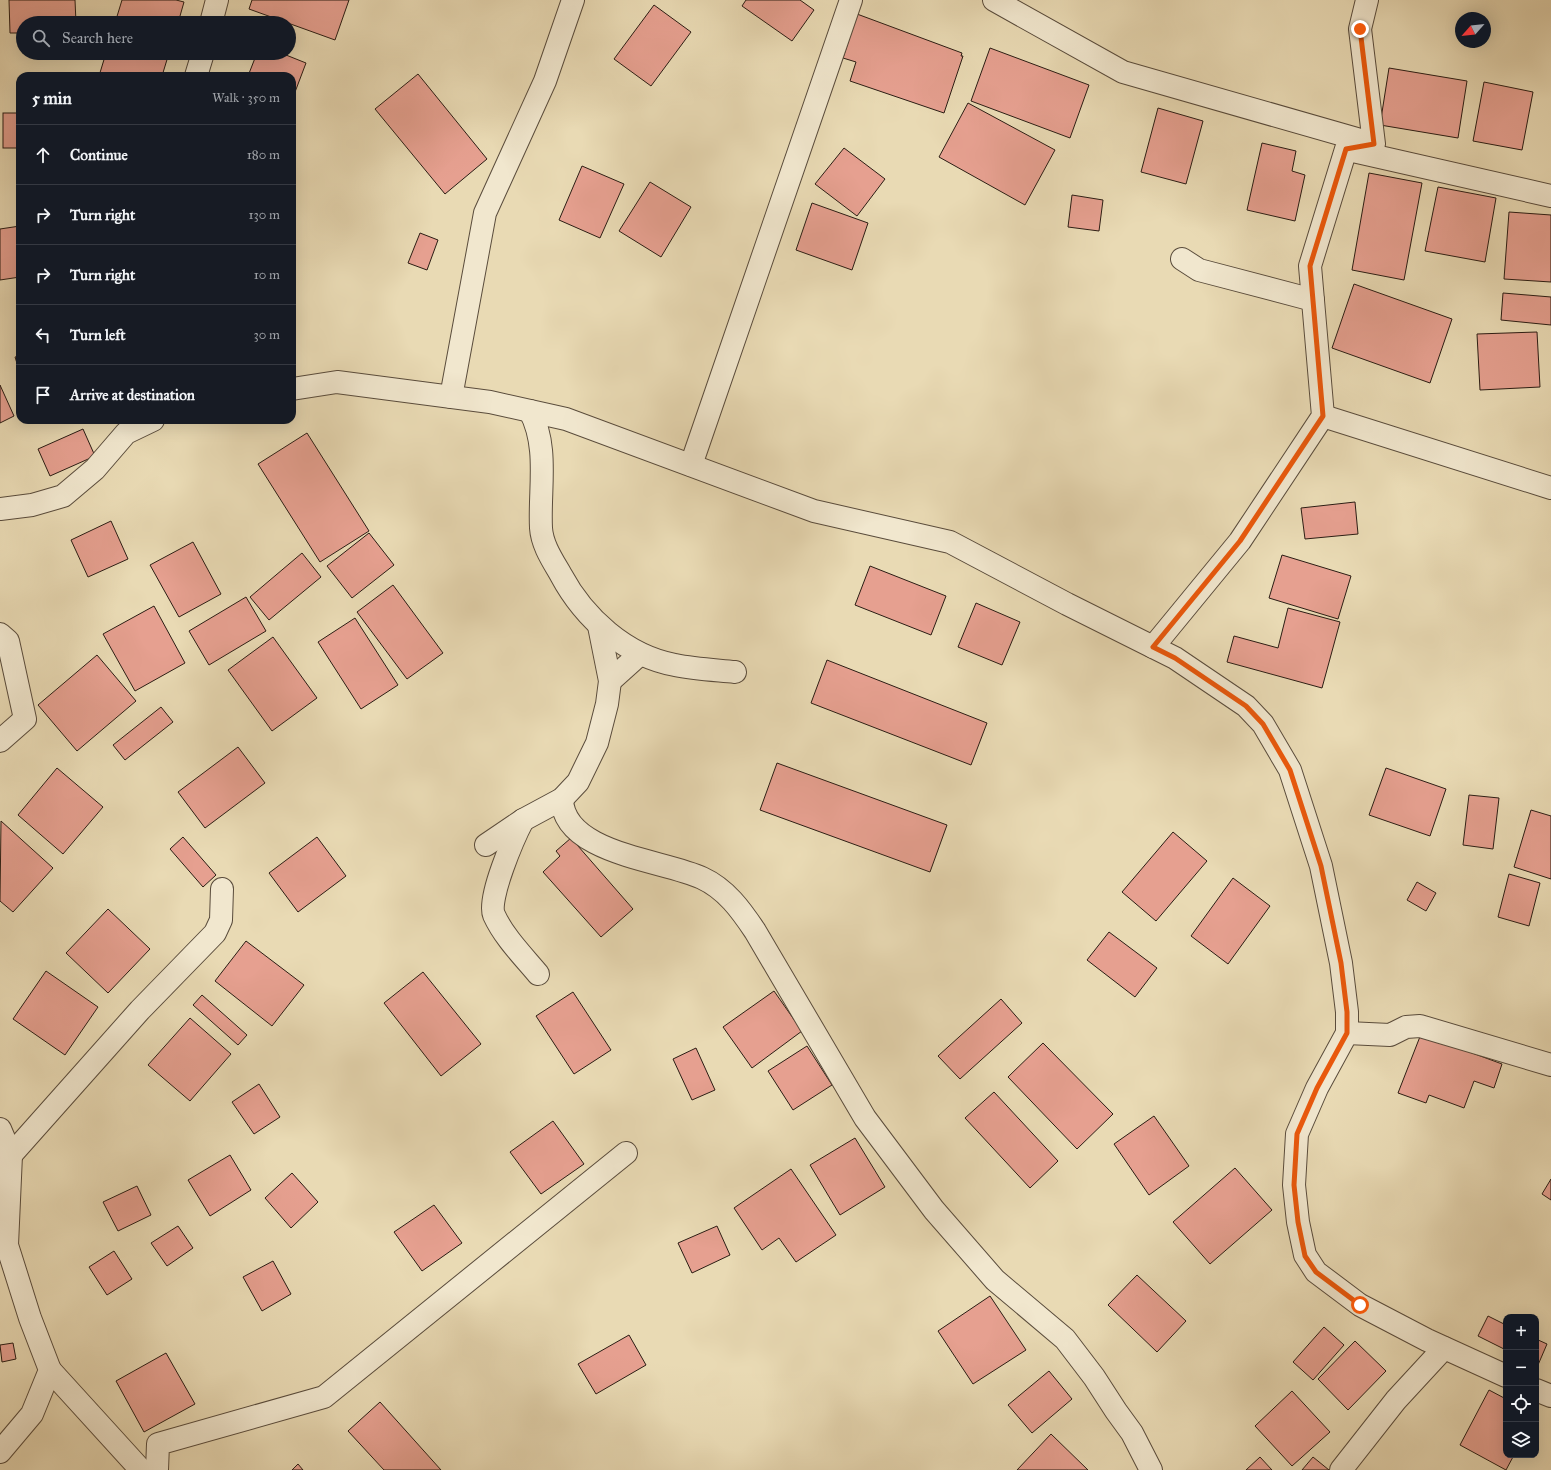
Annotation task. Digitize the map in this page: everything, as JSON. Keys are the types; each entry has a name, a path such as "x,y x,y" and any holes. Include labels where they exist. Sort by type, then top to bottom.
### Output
{"street":[{"path":"213,16 217,0"},
{"path":"451,397 485,212 545,81 573,0"},
{"path":"691,465 851,0"},
{"path":"994,0 1123,72 1374,144"},
{"path":"1367,0 1360,29 1374,144"},
{"path":"197,72 201,60"},
{"path":"1346,149 1374,144"},
{"path":"1153,647 1240,541 1323,416 1310,266 1346,149"},
{"path":"1346,149 1551,196"},
{"path":"1182,259 1199,270 1313,300"},
{"path":"296,388 336,382 490,402 566,419 814,511 950,542 1175,658 1246,706 1263,724 1290,770 1322,874 1341,963 1347,1012 1347,1033 1317,1088 1297,1134 1294,1185 1298,1222 1305,1256 1316,1272 1360,1305 1444,1348 1503,1375"},
{"path":"530,411 537,424 541,440 541,530 548,552 569,590 599,626 640,654 674,665 735,672"},
{"path":"1323,416 1551,488"},
{"path":"1,511 32,505 63,496 95,469 129,426"},
{"path":"486,845 523,820 562,799 578,782 597,743 607,704 610,681 599,626"},
{"path":"0,634 8,640 25,719 0,741"},
{"path":"610,681 640,654"},
{"path":"562,799 562,808 576,831 586,838 644,861 702,878 724,891 739,908 755,931 865,1118 934,1210 994,1280 1065,1339 1094,1377 1132,1433 1151,1470"},
{"path":"523,820 516,834 492,899 493,914 507,937 538,974"},
{"path":"11,1155 140,1010 215,934 221,920 222,889"},
{"path":"1347,1033 1390,1035 1406,1027 1420,1026 1551,1065"},
{"path":"0,1129 11,1155 7,1245 30,1318 50,1370 141,1470"},
{"path":"157,1470 158,1444 324,1397 626,1153"},
{"path":"1341,1470 1396,1400 1444,1348"},
{"path":"0,1452 32,1414 50,1370"},
{"path":"1539,1391 1551,1396"}],"building":[{"path":"9,0 75,0 76,16 16,16 16,33 10,33"},
{"path":"122,0 176,0 184,2 180,16 117,16"},
{"path":"252,0 349,0 335,40 296,26 296,16 268,16 249,9"},
{"path":"746,0 800,0 814,10 792,41 742,6"},
{"path":"654,5 691,32 651,86 614,59"},
{"path":"857,14 962,53 961,56 963,56 944,113 850,81 856,62 843,58"},
{"path":"990,48 1089,85 1070,138 971,101"},
{"path":"296,59 306,63 296,89 296,72 250,72 254,60"},
{"path":"104,60 167,60 163,72 100,72"},
{"path":"1389,68 1467,81 1458,138 1380,125"},
{"path":"418,74 487,159 445,194 375,109"},
{"path":"1484,82 1533,92 1522,150 1473,141"},
{"path":"968,103 1055,150 1025,205 939,157"},
{"path":"1158,108 1203,121 1186,184 1141,172"},
{"path":"3,113 16,113 16,148 3,148"},
{"path":"1262,143 1296,151 1292,171 1305,175 1295,221 1247,210"},
{"path":"844,148 885,179 857,216 815,184"},
{"path":"582,166 624,184 600,238 559,220"},
{"path":"1369,173 1422,183 1404,280 1352,270"},
{"path":"650,182 691,207 661,257 619,231"},
{"path":"1438,187 1496,198 1485,262 1425,251"},
{"path":"1072,195 1103,200 1099,231 1068,227"},
{"path":"812,203 868,223 852,270 796,250"},
{"path":"1509,212 1551,215 1551,282 1504,279"},
{"path":"16,227 16,278 0,280 0,229"},
{"path":"420,233 438,240 427,270 408,263"},
{"path":"1354,284 1452,319 1430,383 1332,348"},
{"path":"1503,293 1551,297 1551,325 1501,320"},
{"path":"1537,332 1540,387 1480,390 1477,334"},
{"path":"0,385 14,416 0,423"},
{"path":"83,429 95,456 50,476 38,449"},
{"path":"307,433 369,531 320,562 258,464"},
{"path":"1355,502 1358,534 1305,539 1301,508"},
{"path":"111,521 128,559 88,577 71,540"},
{"path":"369,533 394,565 352,598 327,566"},
{"path":"193,542 221,594 179,617 150,565"},
{"path":"302,553 321,577 269,620 250,597"},
{"path":"1282,555 1351,576 1338,619 1269,598"},
{"path":"870,566 946,596 931,635 855,605"},
{"path":"393,585 443,653 407,679 357,612"},
{"path":"246,597 266,631 209,665 189,631"},
{"path":"976,603 1020,622 1002,665 958,647"},
{"path":"154,606 185,663 135,691 103,634"},
{"path":"1288,608 1340,622 1322,688 1227,662 1234,636 1278,648"},
{"path":"355,618 398,685 361,709 318,642"},
{"path":"273,637 317,698 272,731 228,670"},
{"path":"97,655 136,701 77,751 38,705"},
{"path":"827,660 987,723 971,765 811,703"},
{"path":"161,707 173,722 125,760 113,745"},
{"path":"238,747 265,783 205,828 178,792"},
{"path":"777,763 947,825 930,872 760,810"},
{"path":"57,768 103,807 63,854 18,815"},
{"path":"1386,768 1446,789 1430,836 1369,815"},
{"path":"1469,795 1499,798 1493,849 1463,845"},
{"path":"1531,810 1551,816 1551,879 1514,867"},
{"path":"1,821 53,868 13,912 0,901"},
{"path":"1173,832 1207,861 1156,921 1122,892"},
{"path":"183,837 216,875 203,887 170,849"},
{"path":"317,837 346,876 298,912 269,873"},
{"path":"571,838 633,909 601,937 543,872 560,856 556,851"},
{"path":"1509,874 1540,883 1529,926 1498,917"},
{"path":"1233,878 1270,906 1228,964 1191,936"},
{"path":"1417,882 1436,893 1426,911 1407,900"},
{"path":"108,909 150,949 108,993 66,953"},
{"path":"1109,932 1157,968 1135,997 1087,960"},
{"path":"246,941 304,985 272,1026 215,981"},
{"path":"46,971 98,1007 65,1055 13,1019"},
{"path":"423,972 481,1044 441,1076 384,1003"},
{"path":"774,991 802,1031 752,1068 723,1027"},
{"path":"573,992 611,1050 574,1074 536,1016"},
{"path":"202,995 247,1035 238,1045 193,1005"},
{"path":"1001,999 1022,1023 960,1079 938,1056"},
{"path":"190,1018 231,1054 190,1101 148,1065"},
{"path":"1421,1034 1502,1064 1494,1088 1474,1081 1464,1108 1429,1095 1426,1103 1398,1093"},
{"path":"1043,1043 1113,1114 1077,1149 1008,1077"},
{"path":"807,1046 832,1085 793,1110 768,1071"},
{"path":"696,1048 715,1090 692,1100 673,1059"},
{"path":"259,1084 280,1117 254,1134 232,1102"},
{"path":"994,1092 1058,1161 1030,1188 965,1118"},
{"path":"1154,1116 1189,1166 1149,1195 1114,1144"},
{"path":"553,1121 584,1164 541,1194 510,1152"},
{"path":"855,1138 885,1187 840,1215 810,1165"},
{"path":"230,1155 251,1190 210,1216 188,1180"},
{"path":"1235,1168 1272,1210 1210,1264 1173,1222"},
{"path":"791,1169 836,1235 796,1262 779,1238 762,1250 734,1208"},
{"path":"292,1173 318,1202 291,1228 265,1198"},
{"path":"1551,1179 1551,1200 1542,1194"},
{"path":"137,1186 151,1215 118,1231 103,1202"},
{"path":"434,1205 462,1243 422,1271 394,1232"},
{"path":"178,1226 193,1248 167,1266 151,1243"},
{"path":"717,1226 730,1255 692,1273 678,1243"},
{"path":"114,1251 132,1279 107,1295 89,1267"},
{"path":"273,1261 291,1294 262,1311 243,1277"},
{"path":"1137,1275 1186,1321 1157,1352 1108,1305"},
{"path":"990,1296 1026,1350 973,1384 938,1331"},
{"path":"1488,1316 1503,1324 1503,1348 1478,1336"},
{"path":"1324,1327 1344,1345 1313,1380 1293,1362"},
{"path":"629,1335 646,1365 596,1394 578,1364"},
{"path":"1539,1340 1547,1344 1539,1363"},
{"path":"1355,1341 1386,1371 1348,1410 1318,1379"},
{"path":"13,1343 16,1359 2,1362 0,1345"},
{"path":"166,1353 195,1404 144,1432 116,1381"},
{"path":"1049,1371 1072,1399 1032,1433 1008,1405"},
{"path":"1489,1390 1503,1397 1503,1458 1512,1458 1506,1470 1460,1445"},
{"path":"1292,1391 1330,1432 1292,1466 1255,1426"},
{"path":"380,1402 441,1470 384,1470 348,1431"},
{"path":"1051,1434 1088,1470 1017,1470"},
{"path":"1260,1457 1272,1470 1246,1470"},
{"path":"1313,1457 1329,1470 1302,1470"},
{"path":"298,1464 303,1470 292,1470"}],"route":[{"path":"1360,29 1374,144 1346,149 1310,266 1323,416 1240,541 1153,647 1175,658 1246,706 1263,724 1290,770 1321,866 1341,963 1347,1012 1347,1033 1317,1088 1297,1134 1294,1185 1298,1222 1305,1256 1316,1272 1360,1305"}]}
